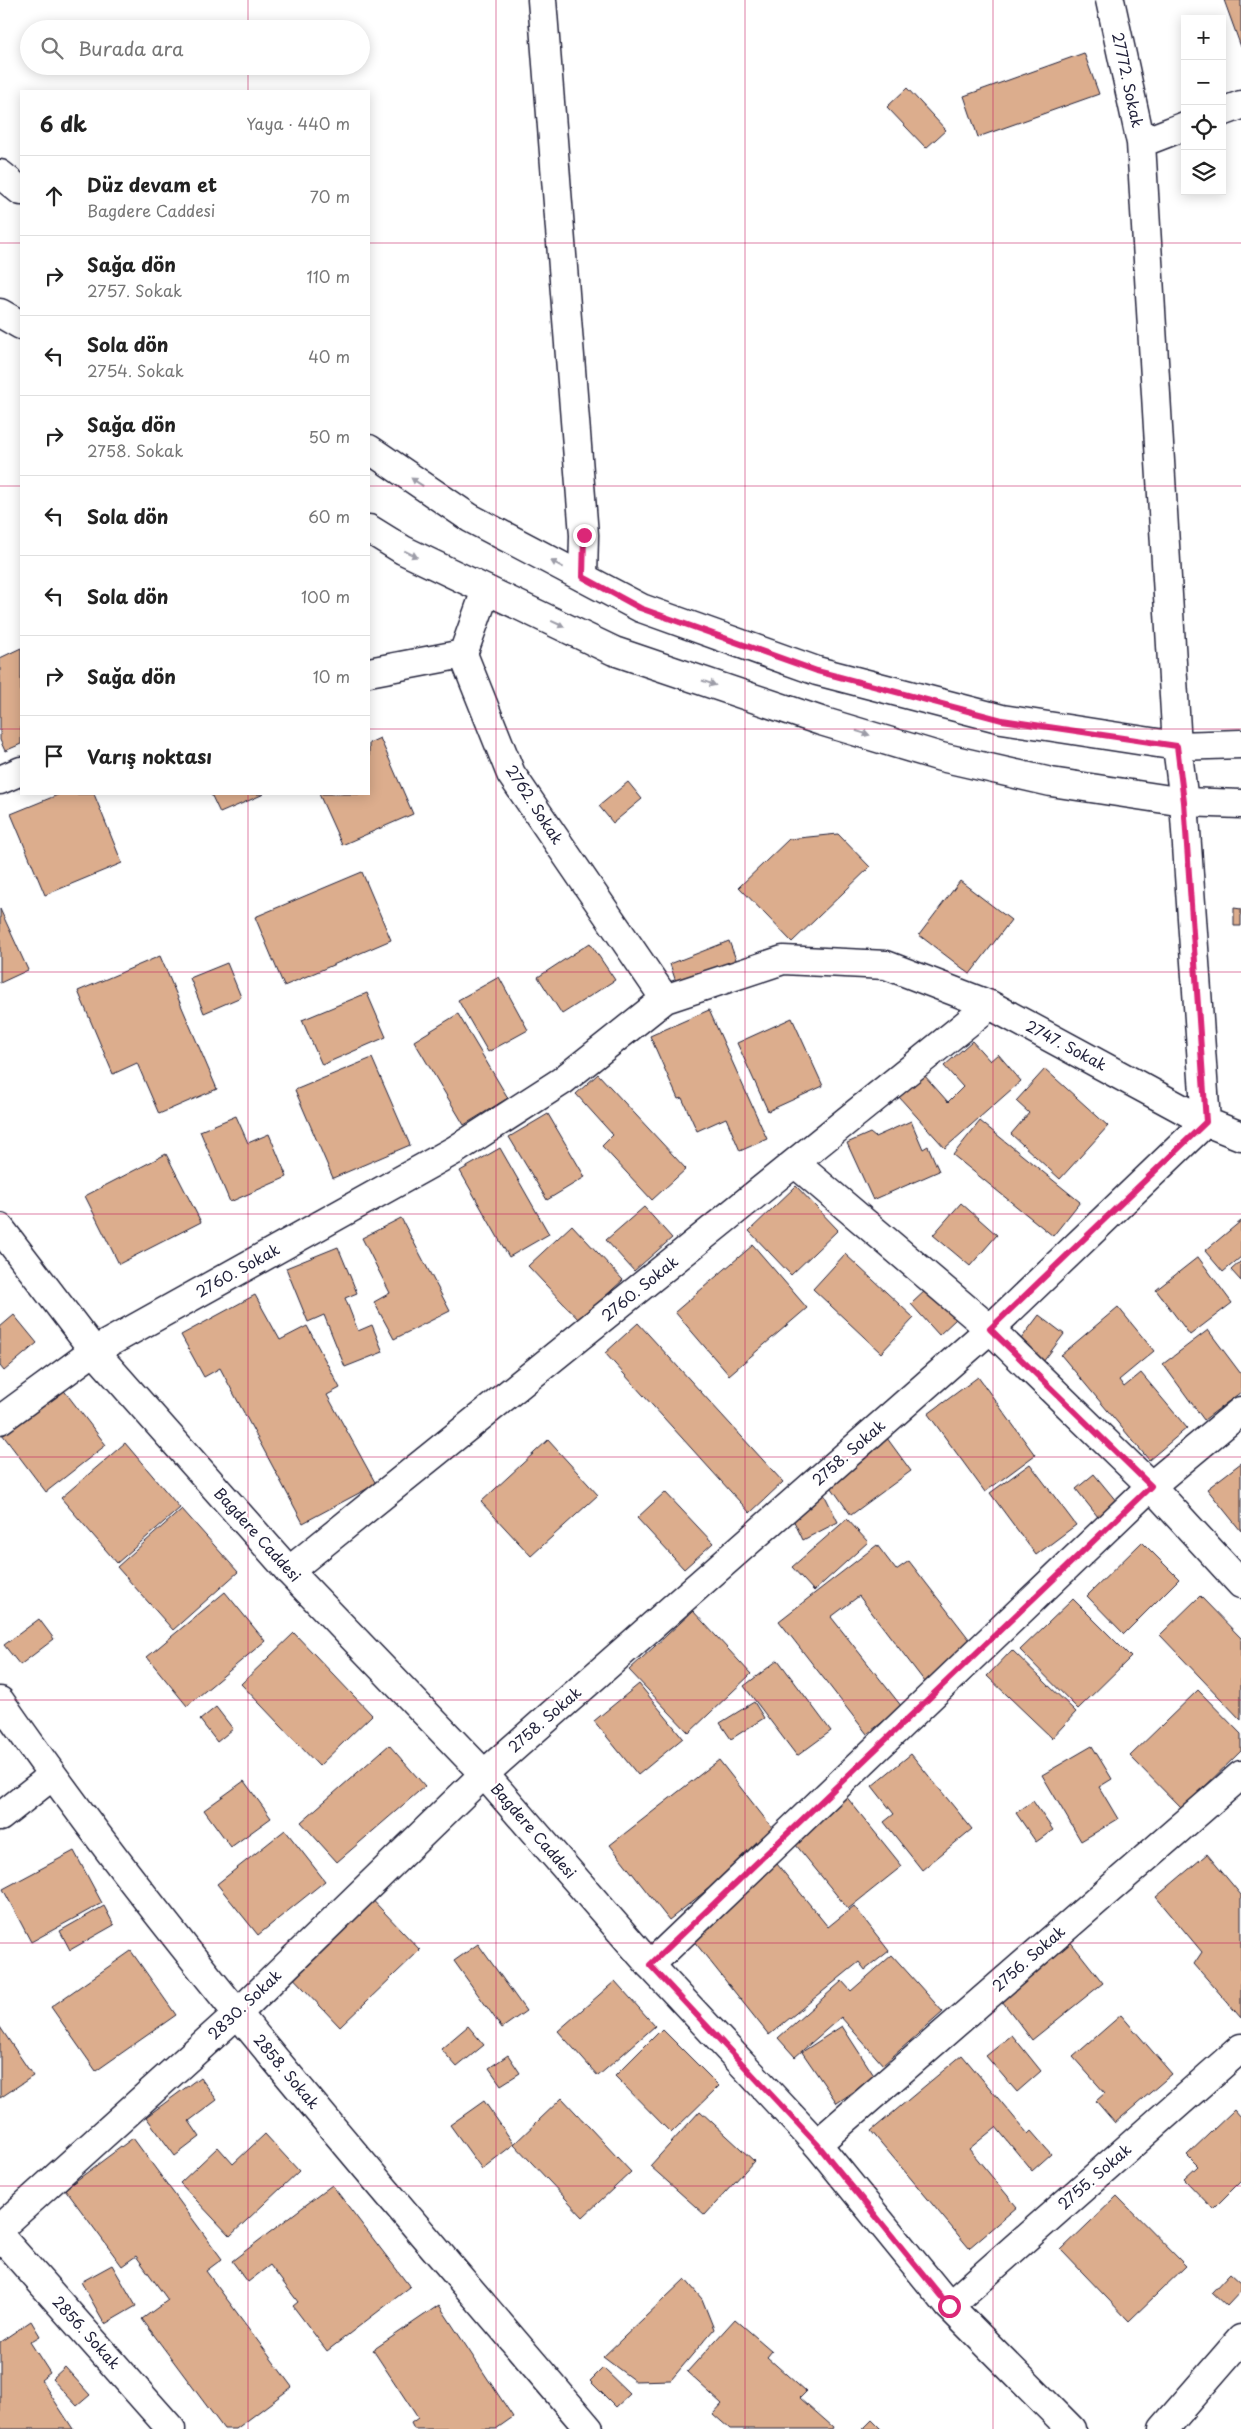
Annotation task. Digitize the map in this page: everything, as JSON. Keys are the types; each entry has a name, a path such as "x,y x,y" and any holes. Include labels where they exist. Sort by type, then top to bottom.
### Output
{"street":[{"path":"542,0 584,535 583,577"},
{"name":"27772. Sokak","path":"1110,0 1141,144 1181,128"},
{"path":"1226,111 1241,105"},
{"path":"1141,144 1177,746 1184,802 1206,1122"},
{"path":"0,174 20,191"},
{"path":"0,313 20,324"},
{"path":"370,450 470,518 640,608 817,671 1002,720 1177,746 1241,744"},
{"path":"370,530 403,550 614,651 821,721 941,757 1051,782 1184,802 1241,804"},
{"path":"370,672 463,654 486,590"},
{"name":"2762. Sokak","path":"463,654 511,774 665,999"},
{"path":"0,780 20,771"},
{"name":"2760. Sokak","path":"0,1420 94,1351 455,1150 562,1081 665,999 782,960 886,965"},
{"name":"2747. Sokak","path":"886,965 990,1005 1206,1122 1241,1136"},
{"name":"2760. Sokak","path":"289,1572 796,1164 990,1005"},
{"name":"2758. Sokak","path":"484,1774 990,1329 1206,1122"},
{"path":"796,1164 990,1329 1151,1486 1241,1584"},
{"name":"Bagdere Caddesi","path":"0,1228 94,1351 289,1572 484,1774 650,1965 817,2144 949,2306 1071,2429"},
{"path":"650,1965 1151,1486 1241,1411"},
{"name":"2858. Sokak","path":"0,1701 52,1776 237,2014 588,2429"},
{"name":"2830. Sokak","path":"0,2228 237,2014 484,1774"},
{"name":"2756. Sokak","path":"817,2144 1241,1775"},
{"path":"0,1817 52,1776"},
{"name":"2755. Sokak","path":"949,2306 1241,2048"},
{"name":"2856. Sokak","path":"0,2236 171,2429"},
{"path":"1163,2429 1241,2338"}],"building":[{"path":"1224,0 1241,0 1241,47"},
{"path":"1084,53 1099,94 978,137 964,96"},
{"path":"907,88 946,130 926,148 887,107"},
{"path":"20,648 20,744 5,751 0,740 0,658"},
{"path":"380,738 413,814 342,845 319,795 370,795 370,743"},
{"path":"628,782 642,799 613,823 599,806"},
{"path":"58,795 94,795 122,863 45,895 11,814"},
{"path":"211,795 262,795 220,813"},
{"path":"838,834 870,867 792,942 739,887 789,839"},
{"path":"362,872 391,940 284,986 255,917"},
{"path":"960,881 1011,920 970,974 919,935"},
{"path":"1234,908 1241,909 1241,926 1234,926"},
{"path":"0,909 28,970 0,983"},
{"path":"729,941 737,962 677,985 670,964"},
{"path":"590,943 615,980 562,1014 538,977"},
{"path":"160,956 217,1089 159,1114 137,1063 113,1074 78,991"},
{"path":"227,963 241,997 204,1013 190,978"},
{"path":"499,977 528,1030 488,1052 458,1000"},
{"path":"367,993 386,1037 322,1065 302,1020"},
{"path":"709,1010 767,1139 740,1151 726,1118 697,1131 682,1098 678,1099 650,1036"},
{"path":"458,1014 508,1098 464,1125 414,1041"},
{"path":"792,1018 823,1086 768,1111 737,1043"},
{"path":"972,1041 990,1061 998,1054 1021,1081 945,1148 899,1097 924,1075 948,1102 963,1087 944,1066"},
{"path":"372,1058 410,1145 333,1178 295,1090"},
{"path":"1045,1069 1108,1126 1060,1179 1011,1134 1029,1113 1016,1101"},
{"path":"598,1074 686,1169 652,1200 602,1146 613,1135 576,1094"},
{"path":"548,1114 585,1177 547,1200 509,1137"},
{"path":"236,1116 248,1143 269,1134 287,1177 230,1202 200,1131"},
{"path":"911,1121 923,1149 928,1146 939,1171 873,1200 847,1143 870,1133 875,1137"},
{"path":"980,1121 1080,1202 1053,1236 953,1155"},
{"path":"500,1148 549,1234 509,1257 460,1171"},
{"path":"166,1154 201,1222 119,1264 85,1196"},
{"path":"796,1186 838,1230 791,1275 749,1231"},
{"path":"961,1203 997,1235 970,1266 933,1235"},
{"path":"644,1207 672,1238 634,1271 606,1240"},
{"path":"401,1218 450,1311 394,1339 374,1302 390,1293 362,1238"},
{"path":"1241,1221 1241,1257 1223,1272 1205,1251"},
{"path":"572,1225 623,1280 579,1320 528,1266"},
{"path":"753,1245 807,1308 729,1375 675,1312"},
{"path":"338,1247 357,1293 345,1298 358,1331 372,1325 383,1352 345,1367 324,1315 308,1322 286,1268"},
{"path":"845,1254 914,1318 881,1353 813,1289"},
{"path":"1198,1257 1232,1303 1190,1335 1156,1290"},
{"path":"1241,1261 1241,1281 1231,1270"},
{"path":"928,1288 956,1319 939,1335 911,1304"},
{"path":"255,1295 280,1340 307,1326 340,1388 327,1395 376,1484 303,1523 220,1368 204,1377 181,1335"},
{"path":"1118,1307 1154,1351 1119,1380 1124,1387 1141,1373 1187,1428 1149,1460 1061,1355"},
{"path":"14,1315 37,1343 4,1371 0,1366 0,1327"},
{"path":"1039,1315 1064,1334 1043,1362 1018,1343"},
{"path":"638,1323 783,1482 750,1513 605,1353"},
{"path":"1208,1330 1241,1374 1241,1392 1204,1420 1163,1364"},
{"path":"978,1377 1035,1455 985,1492 928,1414"},
{"path":"62,1388 106,1445 46,1492 2,1434"},
{"path":"884,1434 911,1471 851,1515 824,1477"},
{"path":"548,1440 598,1495 531,1556 481,1502"},
{"path":"125,1443 180,1508 117,1563 61,1498"},
{"path":"1241,1463 1241,1531 1207,1489"},
{"path":"1030,1464 1076,1525 1036,1555 990,1493"},
{"path":"1094,1474 1117,1502 1098,1517 1076,1489"},
{"path":"665,1492 713,1543 684,1569 637,1518"},
{"path":"824,1494 838,1522 803,1540 789,1511"},
{"path":"182,1509 238,1572 173,1630 117,1567"},
{"path":"847,1519 868,1542 814,1591 792,1567"},
{"path":"1142,1542 1179,1579 1124,1634 1087,1596"},
{"path":"877,1545 896,1570 909,1561 973,1644 925,1682 859,1596 831,1617 902,1707 867,1734 779,1621"},
{"path":"225,1592 265,1641 187,1706 147,1657"},
{"path":"1200,1596 1241,1638 1241,1720 1160,1635"},
{"path":"1073,1599 1131,1657 1078,1709 1020,1650"},
{"path":"693,1611 751,1674 689,1733 629,1670"},
{"path":"39,1619 54,1639 20,1665 4,1645"},
{"path":"294,1633 372,1715 319,1766 241,1684"},
{"path":"1012,1650 1076,1712 1052,1738 987,1676"},
{"path":"778,1660 831,1731 797,1756 744,1686"},
{"path":"639,1684 683,1738 638,1775 594,1721"},
{"path":"1198,1690 1241,1734 1241,1751 1182,1809 1130,1756"},
{"path":"754,1702 764,1718 731,1739 720,1723"},
{"path":"216,1707 233,1729 217,1742 200,1720"},
{"path":"389,1745 425,1786 337,1862 301,1822"},
{"path":"1092,1746 1112,1779 1099,1787 1118,1819 1081,1841 1042,1775"},
{"path":"911,1754 972,1829 922,1870 884,1822 894,1814 872,1786"},
{"path":"719,1760 777,1834 669,1920 610,1845"},
{"path":"244,1781 271,1818 231,1847 204,1810"},
{"path":"845,1795 902,1866 848,1909 791,1839"},
{"path":"1033,1801 1053,1830 1036,1842 1016,1813"},
{"path":"285,1830 325,1881 258,1935 217,1884"},
{"path":"74,1851 102,1903 31,1942 3,1889"},
{"path":"1207,1854 1241,1895 1241,2018 1194,1964 1202,1952 1156,1897"},
{"path":"777,1864 828,1927 854,1906 889,1951 865,1970 859,1962 769,2035 689,1935"},
{"path":"365,1892 420,1950 340,2027 285,1969"},
{"path":"104,1906 114,1925 70,1950 60,1931"},
{"path":"1069,1940 1103,1983 1032,2040 999,1997"},
{"path":"478,1944 526,2011 502,2028 454,1961"},
{"path":"131,1951 176,2015 96,2071 51,2007"},
{"path":"892,1955 943,2012 883,2065 841,2017 795,2057 778,2038 842,1981 851,1991"},
{"path":"615,1981 655,2026 598,2076 558,2031"},
{"path":"1121,2015 1172,2074 1115,2123 1096,2101 1105,2093 1073,2057"},
{"path":"468,2026 484,2045 457,2067 441,2049"},
{"path":"842,2026 875,2077 837,2103 802,2052"},
{"path":"0,2027 33,2076 0,2098"},
{"path":"662,2029 719,2086 671,2133 615,2076"},
{"path":"1012,2035 1041,2071 1017,2092 986,2056"},
{"path":"508,2055 520,2073 501,2085 489,2068"},
{"path":"962,2055 1028,2134 1031,2131 1051,2154 1032,2171 996,2127 969,2149 1017,2207 969,2248 871,2131"},
{"path":"200,2077 217,2100 189,2121 200,2137 175,2156 146,2117"},
{"path":"562,2098 631,2172 583,2217 514,2144"},
{"path":"484,2101 514,2144 482,2169 450,2125"},
{"path":"1234,2110 1241,2118 1241,2181 1213,2209 1184,2179 1198,2166 1187,2155"},
{"path":"700,2111 754,2161 705,2215 650,2166"},
{"path":"265,2134 299,2171 230,2236 180,2183 218,2147 233,2164"},
{"path":"133,2138 222,2259 206,2271 292,2387 236,2429 224,2429 142,2319 168,2300 136,2256 122,2266 65,2189"},
{"path":"332,2185 410,2287 327,2351 293,2306 298,2302 270,2265 248,2282 232,2261"},
{"path":"1117,2196 1186,2266 1129,2321 1061,2250"},
{"path":"112,2265 136,2306 105,2324 81,2282"},
{"path":"1230,2273 1241,2283 1241,2291 1227,2306 1212,2292"},
{"path":"685,2279 702,2299 714,2329 671,2380 635,2381 603,2357"},
{"path":"439,2305 513,2417 496,2429 414,2429 411,2423 418,2418 373,2350"},
{"path":"735,2319 772,2351 767,2357 806,2392 800,2398 833,2427 832,2429 730,2429 713,2414 722,2404 687,2372"},
{"path":"31,2321 40,2336 30,2342 50,2373 41,2380 73,2429 0,2429 0,2342"},
{"path":"65,2367 90,2395 77,2406 52,2379"},
{"path":"603,2368 630,2394 616,2407 590,2381"},
{"path":"872,2420 881,2429 863,2429"}],"route":[{"path":"584,535 583,577 640,608 817,671 1002,720 1177,746 1184,802 1206,1122 990,1329 1151,1486 650,1965 817,2144 949,2306"}]}
